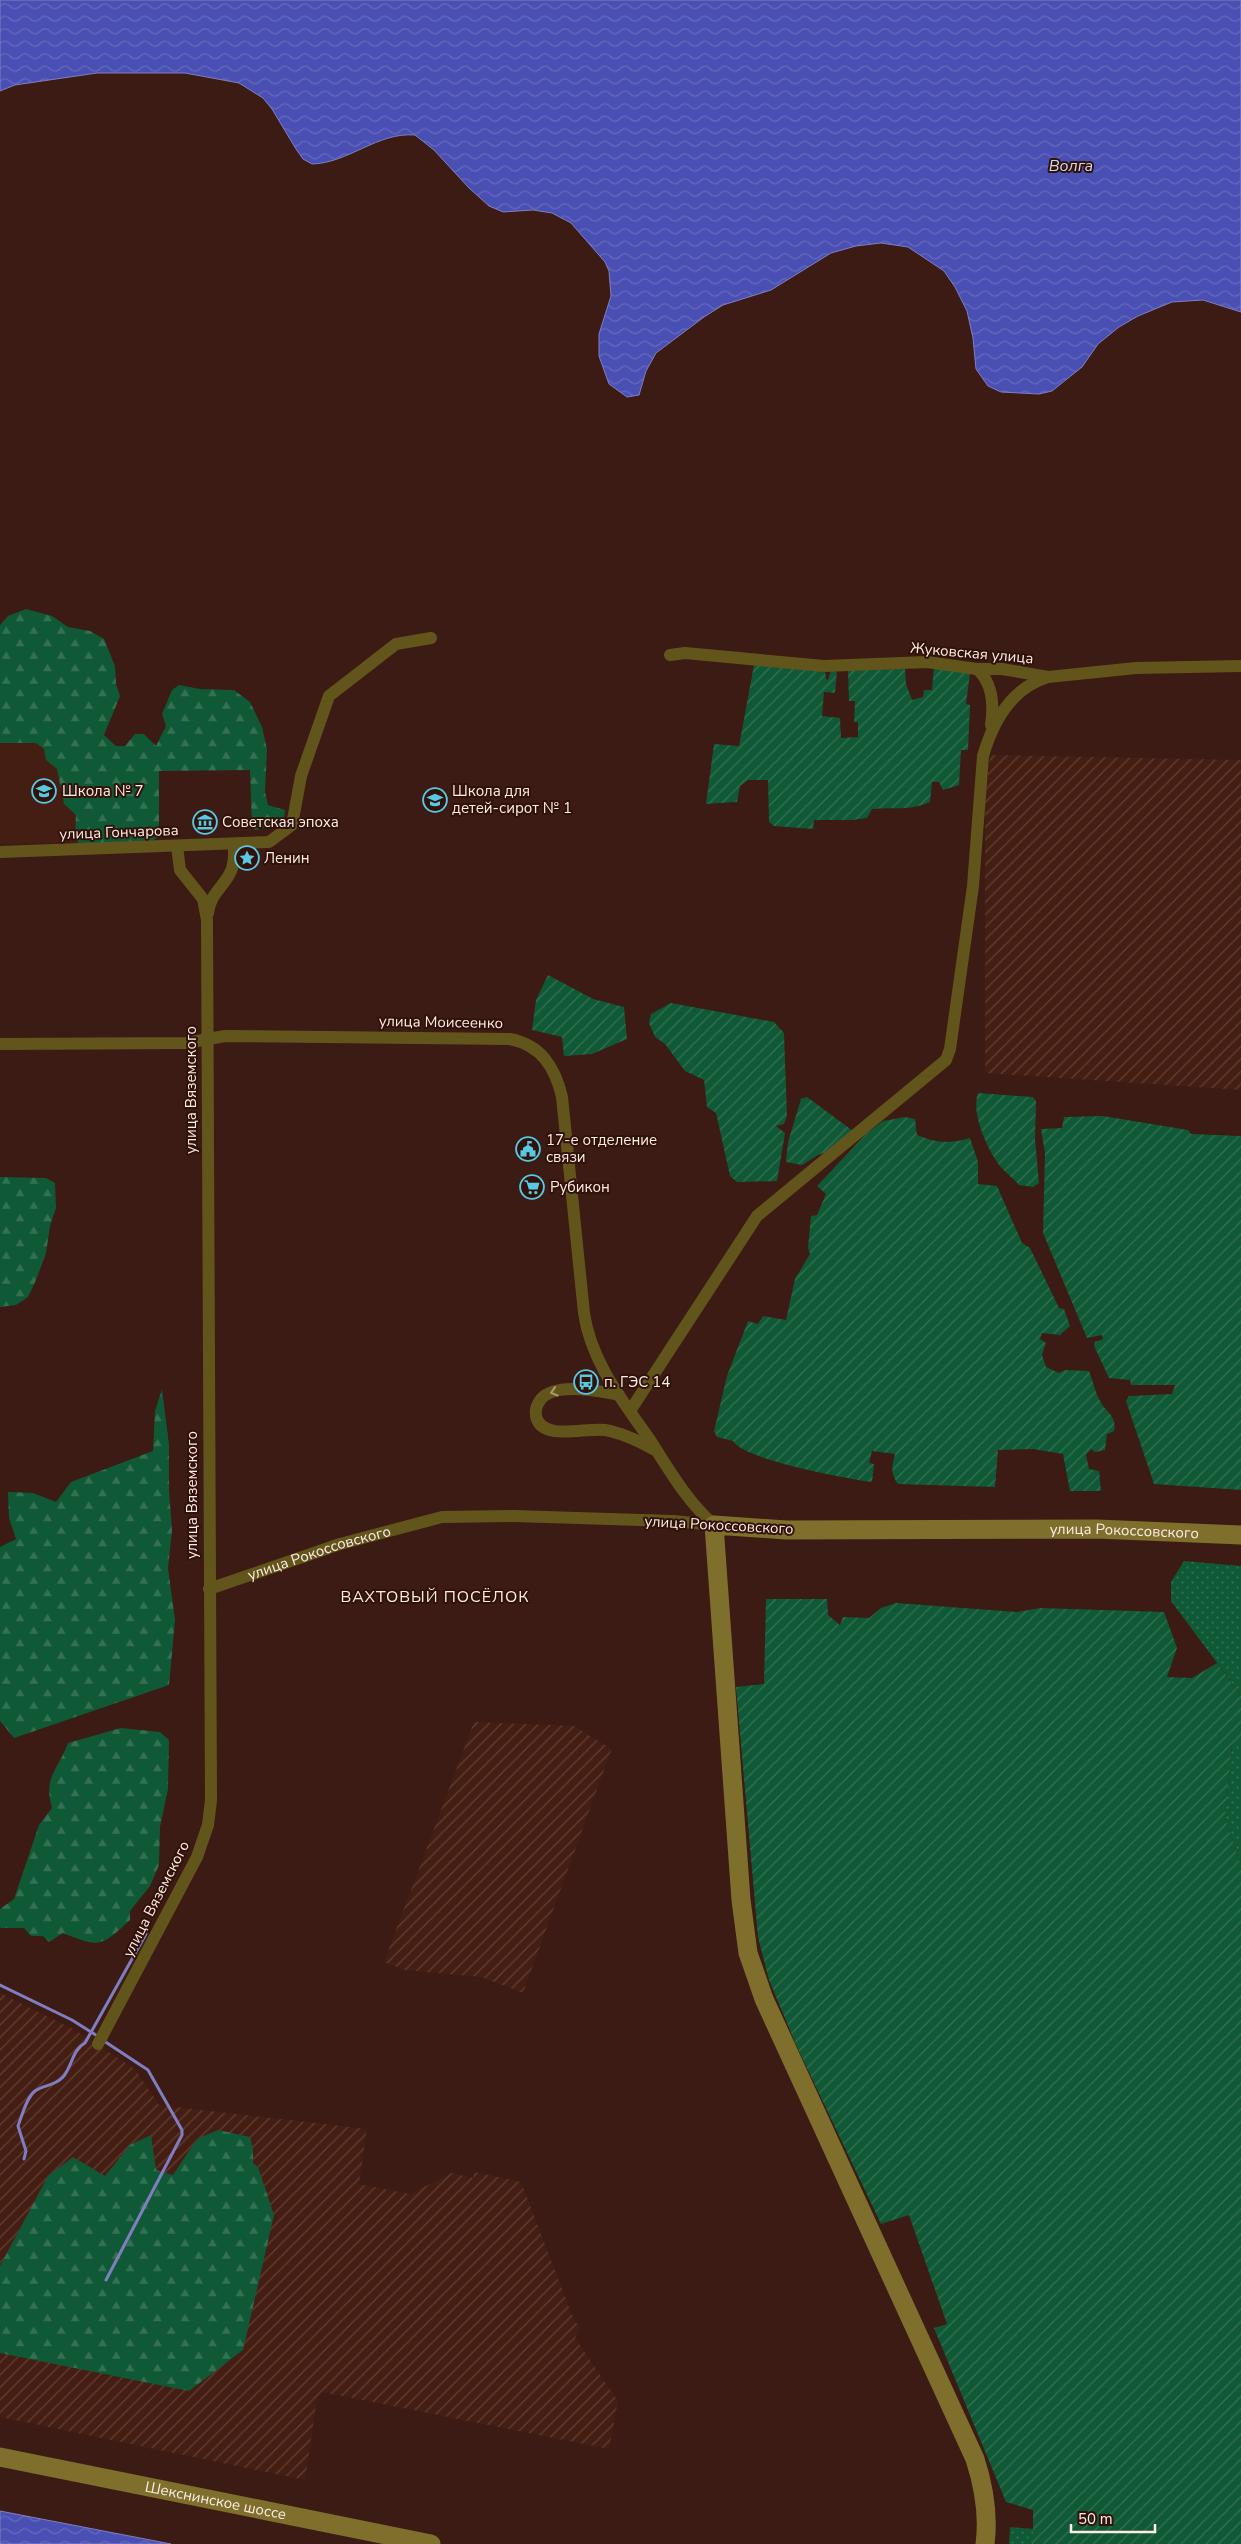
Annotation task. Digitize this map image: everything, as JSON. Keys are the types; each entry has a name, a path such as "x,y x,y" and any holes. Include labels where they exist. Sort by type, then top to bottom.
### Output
{"street":[{"name":"улица Гончарова","path":"0,852 268,842 292,825 301,776 328,696 396,644 431,638"},
{"name":"Жуковская улица","path":"670,655 685,653 824,666 927,662 977,669 1002,669 1048,677 1136,668 1241,666"},
{"path":"630,1411 758,1216 774,1200 848,1143 890,1104 946,1060 950,1049 969,914 980,776 990,731 992,705 989,685 983,674 977,669"},
{"path":"990,731 1001,712 1014,696 1031,683 1048,677"},
{"path":"207,920 211,898 233,866 234,844"},
{"path":"177,846 180,870 203,899 207,920"},
{"path":"192,884 207,888 223,883"},
{"name":"улица Вяземского","path":"98,2044 192,1870 207,1830 211,1786 207,920"},
{"name":"улица Моисеенко","path":"0,1044 186,1043 225,1036 505,1038 528,1044 543,1055 556,1076 562,1096 585,1324 595,1354 619,1395 690,1500 714,1525"},
{"path":"619,1395 598,1391 557,1390 550,1392 540,1400 537,1405 536,1416 542,1426 551,1432 588,1429 606,1430 626,1436 657,1451"},
{"name":"улица Рокоссовского","path":"209,1589 357,1539 442,1517 524,1516 679,1521 786,1530 1097,1529 1241,1535"},
{"path":"714,1525 741,1900 748,1952 757,1982 789,2056 975,2459 984,2492 987,2521 985,2544"},
{"name":"Шекснинское шоссе","path":"0,2457 431,2544"}],"shaded area":[{"name":"Школа № 7","path":"87,739 88,843 0,844 0,740"},
{"path":"990,755 1241,760 1241,1090 985,1073 985,799"},
{"path":"474,1722 574,1726 610,1748 611,1751 523,1993 481,1977 404,1970 384,1962"},
{"path":"0,1993 75,2030 135,2069 159,2105 367,2129 359,2184 410,2194 452,2173 473,2178 475,2172 521,2182 574,2320 580,2327 575,2338 618,2401 609,2449 322,2392 317,2399 305,2480 0,2417"}],"green space":[{"path":"26,609 52,616 68,627 90,631 104,639 115,666 116,684 120,696 104,735 116,746 125,746 135,734 144,734 156,746 166,726 162,714 172,690 179,685 200,689 234,690 250,702 262,727 267,749 265,792 268,805 285,810 284,820 276,825 256,830 252,828 250,770 159,771 159,837 150,842 81,846 75,838 76,815 64,804 57,769 46,760 44,749 36,743 0,743 0,625 8,616"},
{"path":"754,665 825,671 826,679 828,680 831,670 837,670 835,693 824,692 822,716 840,718 841,738 858,737 858,722 854,722 855,701 849,701 848,670 905,669 906,684 912,700 923,697 924,690 932,690 934,666 970,673 966,704 970,705 968,750 961,750 959,785 943,790 939,782 932,782 930,802 923,805 909,808 872,809 867,818 853,820 814,820 813,829 774,826 769,822 768,780 748,780 740,786 737,802 706,804 714,744 739,746"},
{"path":"548,975 593,999 624,1007 627,1039 592,1054 564,1056 562,1037 532,1030 536,1000"},
{"path":"671,1003 774,1022 784,1033 787,1116 784,1124 776,1126 785,1133 777,1181 737,1182 730,1176 716,1113 707,1107 704,1080 685,1071 665,1044 655,1037 649,1023 651,1014"},
{"path":"978,1093 1033,1097 1036,1101 1035,1139 1039,1183 1033,1187 1019,1185 997,1162 984,1138 978,1119 976,1101"},
{"path":"807,1097 853,1131 831,1150 818,1155 802,1165 786,1162 788,1142 801,1099"},
{"path":"1103,1116 1188,1130 1191,1134 1241,1136 1241,1490 1154,1484 1126,1401 1129,1396 1172,1394 1175,1385 1131,1385 1130,1380 1109,1378 1094,1346 1095,1342 1103,1339 1102,1335 1087,1338 1043,1233 1045,1153 1041,1129 1062,1128 1064,1117"},
{"path":"905,1117 915,1119 917,1135 924,1138 949,1142 970,1138 978,1162 978,1184 997,1186 1022,1243 1030,1248 1059,1308 1064,1309 1070,1326 1060,1335 1042,1333 1040,1339 1046,1343 1042,1355 1046,1367 1059,1373 1065,1370 1089,1371 1098,1398 1114,1421 1114,1431 1107,1434 1105,1450 1095,1452 1091,1449 1086,1455 1089,1469 1099,1471 1101,1491 1070,1491 1063,1454 1033,1449 998,1450 995,1487 898,1484 892,1469 895,1454 872,1451 869,1463 874,1464 872,1482 820,1473 775,1462 741,1448 733,1441 717,1437 714,1431 727,1376 748,1321 758,1324 763,1316 786,1320 795,1279 810,1254 808,1248 811,1216 817,1215 826,1194 817,1186 866,1134 883,1121"},
{"path":"0,1177 46,1178 55,1183 56,1208 50,1226 46,1253 28,1297 16,1305 0,1307"},
{"path":"162,1389 169,1445 169,1490 172,1530 168,1568 175,1620 169,1685 14,1738 0,1721 0,1547 16,1539 9,1518 8,1492 33,1493 56,1502 71,1482 153,1451 155,1411"},
{"path":"1184,1561 1241,1566 1241,1695 1171,1601 1171,1582"},
{"path":"766,1599 827,1599 828,1615 840,1625 843,1617 869,1618 881,1608 896,1603 1017,1612 1040,1608 1164,1612 1177,1648 1167,1677 1192,1678 1217,1663 1241,1695 1241,1743 1232,1744 1225,1818 1241,1865 1241,2544 1033,2544 1033,2510 1006,2502 934,2328 947,2324 909,2215 881,2224 797,2047 769,1980 758,1937 736,1687 764,1684"},
{"path":"121,1728 160,1732 169,1740 168,1789 160,1827 159,1865 150,1886 130,1911 130,1920 106,1940 93,1943 63,1933 49,1942 43,1936 31,1936 24,1928 0,1928 0,1909 14,1899 39,1825 52,1808 49,1789 50,1781 68,1743"},
{"path":"1232,1743 1241,1743 1241,1865 1225,1818"},
{"path":"218,2130 250,2137 253,2149 253,2163 258,2167 274,2215 243,2350 189,2391 0,2353 0,2266 48,2176 73,2157 105,2176 130,2145 151,2135 156,2170 173,2175 197,2139"},
{"path":"1010,2527 1034,2529 1033,2544 1009,2544"}],"water":[{"name":"Волга","path":"0,0 1241,0 1241,312 1203,300 1172,302 1138,316 1119,327 1098,344 1082,367 1052,391 1039,394 1001,392 988,386 976,369 973,338 967,311 955,287 944,271 908,247 881,243 856,246 831,253 771,290 723,305 704,317 656,353 646,371 639,395 627,397 609,384 599,356 599,334 611,296 609,271 605,262 571,223 552,213 533,210 503,212 489,206 469,188 434,150 415,135 401,135 388,138 338,159 312,164 303,159 263,98 239,83 185,73 97,73 15,85 0,91"},
{"path":"0,2511 171,2544 0,2544"}],"waterway":[{"path":"24,2159 26,2151 18,2126 29,2098 35,2091 60,2080 66,2073 77,2050 85,2043 146,1934"},
{"path":"0,1985 72,2020 99,2037"},
{"path":"104,2041 148,2070 182,2130 182,2135 106,2280"}],"place":[{"name":"Школа № 7","path":"44,791"},
{"name":"Школа для детей-сирот № 1","path":"435,800"},
{"name":"Советская эпоха","path":"205,822"},
{"name":"Ленин","path":"247,858"},
{"name":"17-е отделение связи","path":"528,1149"},
{"name":"Рубикон","path":"532,1187"},
{"name":"п. ГЭС 14","path":"586,1382"}],"district":[{"name":"ВАХТОВЫЙ ПОСЁЛОК","path":"435,1596"}]}
